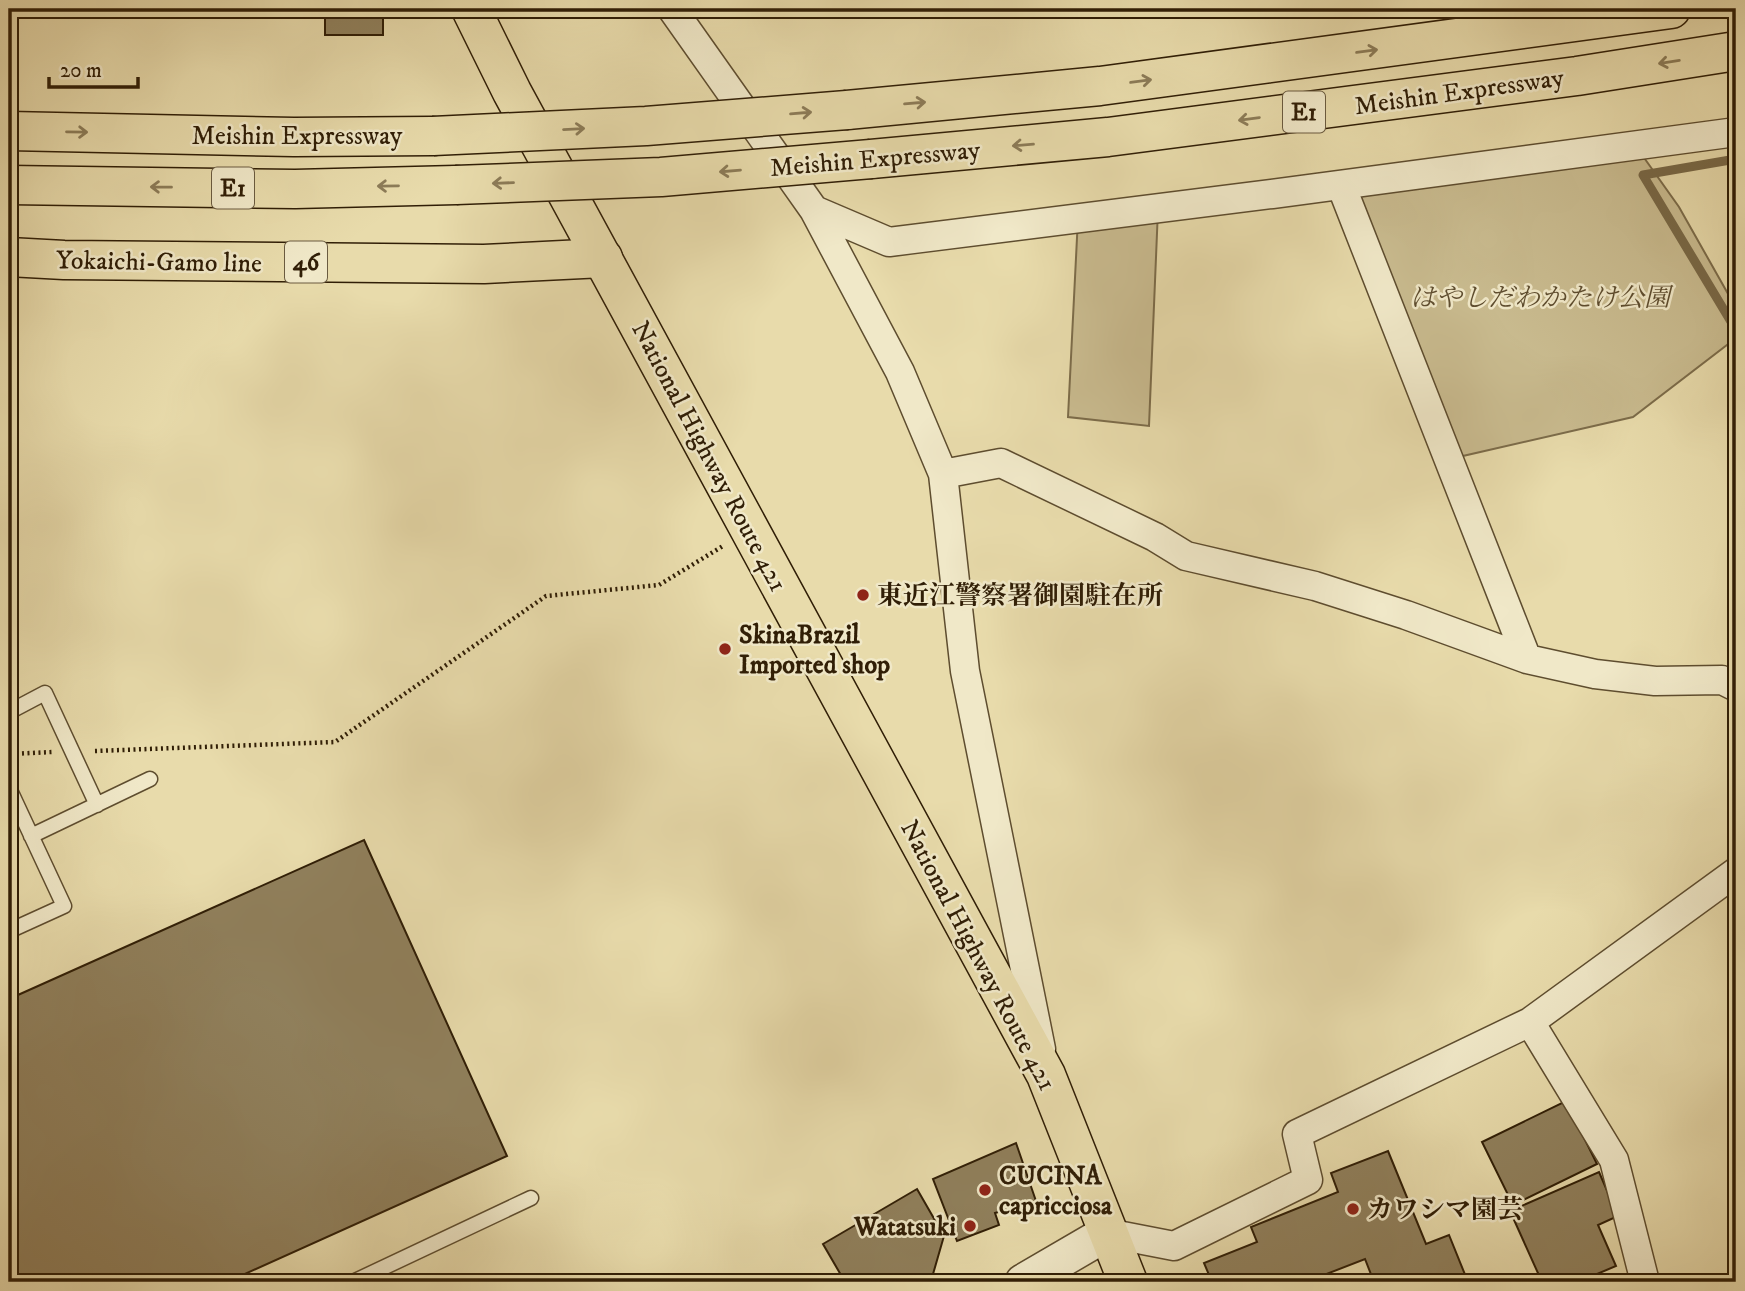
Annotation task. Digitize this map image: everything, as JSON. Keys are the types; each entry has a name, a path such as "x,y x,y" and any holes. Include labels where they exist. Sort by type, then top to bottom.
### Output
{"main road":[{"name":"National Highway Route 421","path":"471,9 512,92 1046,1075 1128,1282"},
{"name":"Meishin Expressway","path":"9,131 294,137 433,136 646,126 1100,86 1671,9"},
{"name":"Meishin Expressway","path":"9,185 295,188 661,177 1108,137 1563,78 1736,51"},
{"name":"Yokaichi-Gamo line","path":"9,257 64,260 484,264 603,258"}],"street":[{"path":"672,9 814,211 900,372 943,474 965,671 1046,1075"},
{"path":"814,211 889,242 1736,132"},
{"path":"1341,185 1527,659"},
{"path":"943,474 1001,463 1155,537 1186,556 1315,586 1406,615 1527,659 1595,674 1655,681 1722,680 1736,687"},
{"path":"1023,1282 1107,1233 1174,1246 1308,1180 1297,1134 1530,1022 1736,872"},
{"path":"1530,1022 1614,1160 1645,1282"}],"lane":[{"path":"9,712 45,693 97,804"},
{"path":"31,836 150,779"},
{"path":"9,788 64,906 9,931"},
{"path":"353,1282 531,1198"}],"path":[{"path":"92,751 335,741 546,596 659,585 750,529"},
{"path":"11,754 65,752"}],"green space":[{"name":"はやしだわかたけ公園","path":"1635,145 1679,207 1736,308 1736,338 1633,417 1454,458 1341,185"},
{"path":"1158,209 1149,426 1068,417 1078,218"}],"building":[{"path":"325,12 383,12 383,35 325,35"},
{"path":"364,840 507,1156 227,1282 9,1282 9,999"},
{"path":"1566,1101 1597,1164 1513,1205 1482,1142"},
{"name":"CUCINA capricciosa","path":"1016,1143 1036,1201 995,1213 999,1225 957,1241 933,1179"},
{"name":"カワシマ園芸","path":"1388,1151 1426,1244 1449,1235 1468,1282 1374,1282 1365,1259 1306,1282 1212,1282 1204,1263 1257,1242 1251,1227 1338,1192 1331,1173"},
{"path":"1599,1172 1618,1216 1598,1225 1616,1266 1578,1282 1542,1282 1510,1211"},
{"path":"917,1189 944,1236 931,1281 845,1282 823,1244"}],"waterway":[{"path":"1736,159 1643,175 1736,330"}],"place":[{"name":"東近江警察署御園駐在所","path":"863,595"},
{"name":"SkinaBrazil Imported shop","path":"725,649"},
{"name":"CUCINA capricciosa","path":"985,1190"},
{"name":"カワシマ園芸","path":"1353,1209"},
{"name":"Watatsuki","path":"970,1226"}]}
